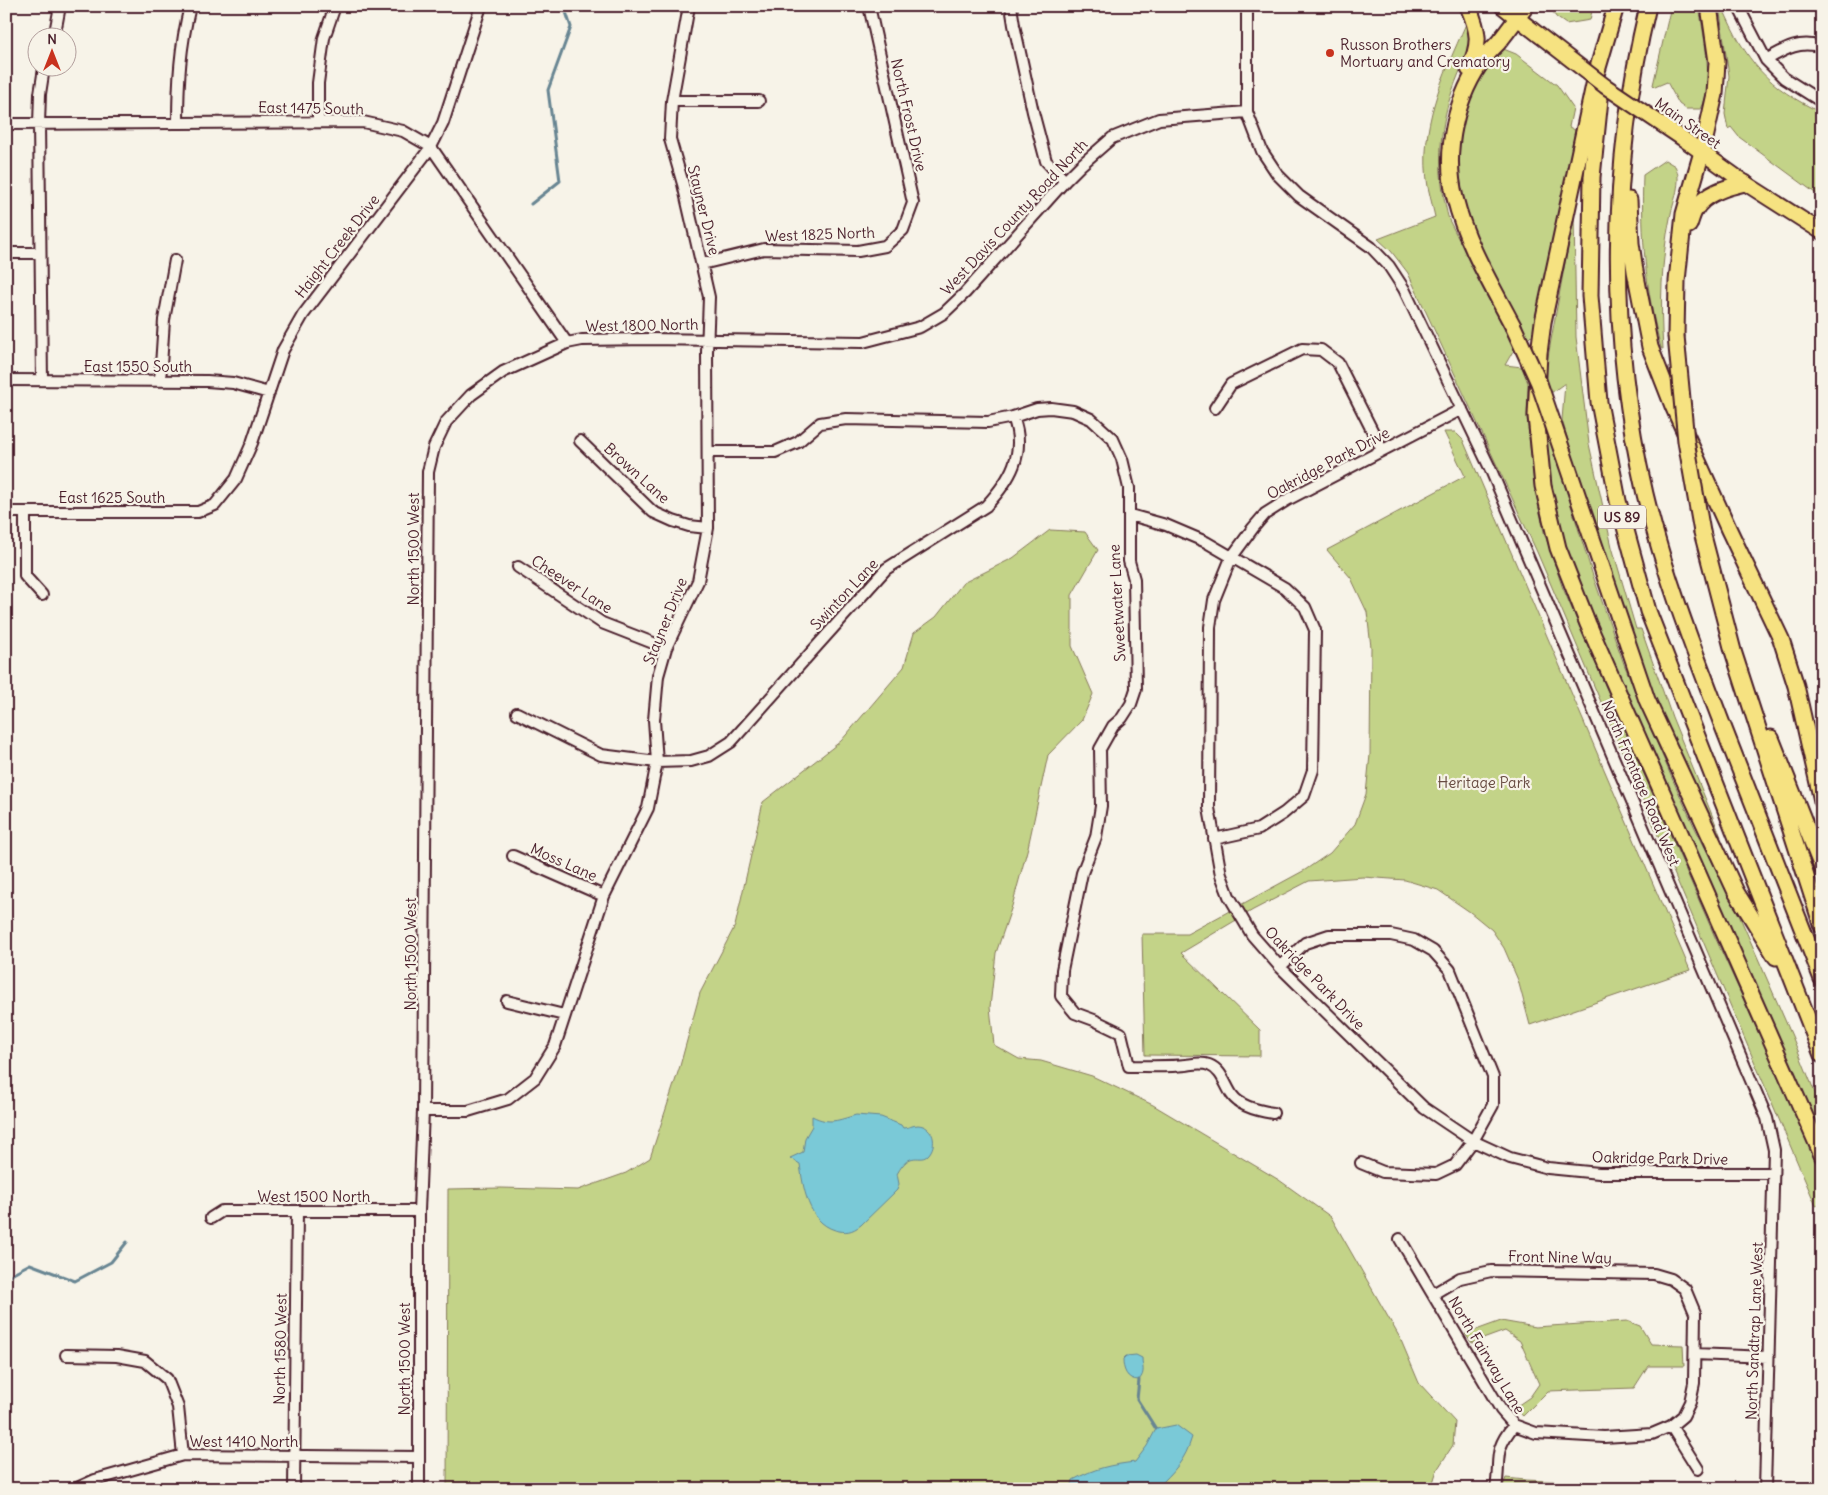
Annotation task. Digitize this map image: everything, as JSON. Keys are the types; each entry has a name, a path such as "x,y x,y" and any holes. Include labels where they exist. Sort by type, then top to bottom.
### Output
{"highway":[{"path":"1464,95 1465,80 1476,54 1478,39 1478,32 1468,6"},
{"name":"US 89","path":"1648,6 1630,88 1623,154 1618,273 1619,309 1628,407 1635,447 1647,502 1676,604 1822,979"},
{"path":"1709,6 1717,62 1715,94 1702,152 1684,214 1677,281 1676,336 1686,441 1702,532 1733,651 1822,926"},
{"path":"1615,11 1597,71 1541,338 1536,416 1542,486 1558,548 1588,624 1822,1155"},
{"name":"US 89","path":"1615,11 1594,147 1590,246 1590,296 1594,353 1599,402 1607,450 1618,501 1648,611 1822,1055"},
{"path":"1521,12 1485,57 1464,95 1454,126 1451,174 1454,196 1472,247 1513,326 1539,383 1647,700 1736,892 1797,992"},
{"path":"1640,45 1640,76 1631,167 1630,219 1635,271 1650,347 1673,406 1781,639 1796,686 1822,800"},
{"path":"1681,245 1695,209 1710,195 1726,187 1745,183"},
{"path":"1729,632 1738,650 1765,724 1822,867"}],"main road":[{"path":"1502,6 1521,12"},
{"name":"Main Street","path":"1521,12 1539,35 1606,86 1745,183 1822,232"}],"street":[{"path":"56,28 60,6"},
{"path":"178,123 178,75 183,36 190,6"},
{"path":"318,122 318,83 324,38 335,6"},
{"name":"Haight Creek Drive","path":"215,505 236,479 252,443 283,350 303,315 431,147 443,123 481,6"},
{"name":"Stayner Drive","path":"423,1111 468,1111 508,1099 535,1078 555,1046 604,896 648,808 657,762 654,739 658,676 666,648 698,581 708,528 709,297 670,139 672,101 689,6"},
{"name":"North Frost Drive","path":"869,6 913,203 903,230"},
{"path":"1012,6 1014,26 1046,161 1065,181"},
{"path":"1247,6 1247,112"},
{"path":"1738,6 1766,60 1784,78 1822,102"},
{"path":"1766,60 1792,46 1816,45 1822,47"},
{"path":"42,78 39,124 42,380"},
{"path":"672,101 759,101"},
{"name":"West Davis County Road North","path":"863,342 920,327 944,313 965,293 1065,181 1112,138 1159,119 1247,112"},
{"name":"North Frontage Road West","path":"1247,112 1262,152 1278,175 1299,196 1371,246 1389,266 1404,289 1498,486 1767,1118 1774,1150 1773,1174"},
{"name":"East 1475 South","path":"6,124 363,122 403,131 431,147 568,344"},
{"name":"West 1825 North","path":"702,264 764,250 858,251 885,246 903,230"},
{"path":"6,253 40,253"},
{"path":"160,381 164,320 175,260"},
{"name":"West 1800 North","path":"446,422 471,395 503,372 568,344 582,340 708,339 863,342"},
{"path":"1215,408 1232,384 1302,349 1321,350 1338,363 1382,450"},
{"name":"East 1550 South","path":"6,380 207,381 233,383 269,393"},
{"name":"Sweetwater Lane","path":"709,452 774,452 798,442 820,423 846,419 988,422 1013,417 1037,409 1051,408 1073,411 1091,419 1113,439 1122,459 1129,488 1129,561 1134,579 1136,689 1122,718 1113,726 1100,749 1101,806 1096,837 1082,873 1062,970 1061,996 1074,1013 1121,1033 1128,1066 1187,1065 1198,1063 1210,1065 1221,1075 1237,1100 1246,1106 1273,1113"},
{"name":"Oakridge Park Drive","path":"1462,409 1287,500 1265,514 1232,558 1214,600 1210,627 1209,808 1221,876 1238,912 1252,934 1280,967 1424,1108 1473,1141 1510,1158 1548,1168 1599,1174 1773,1174"},
{"name":"Swinton Lane","path":"517,714 601,755 657,762 691,761 709,756 731,742 886,569 986,506 999,492 1008,478 1016,459 1019,441 1018,429 1013,417"},
{"name":"North 1500 West","path":"419,1489 419,1210 423,1111 428,472 434,447 446,422"},
{"name":"Brown Lane","path":"580,441 653,512 680,523 708,528"},
{"name":"East 1625 South","path":"6,512 198,512 215,505"},
{"path":"24,512 25,576 42,595"},
{"path":"1130,515 1166,525 1211,545 1285,588 1305,607 1315,630 1313,770 1304,796 1284,813 1259,829 1214,840"},
{"name":"Cheever Lane","path":"518,567 602,623 666,648"},
{"name":"Moss Lane","path":"513,856 604,896"},
{"path":"1280,967 1305,943 1329,935 1391,935 1414,940 1433,951 1450,970 1494,1077 1494,1105 1473,1141 1455,1165 1436,1174 1383,1172 1361,1163"},
{"path":"507,1001 564,1015"},
{"name":"North Sandtrap Lane West","path":"1765,1489 1773,1174"},
{"name":"North 1580 West","path":"294,1489 297,1210"},
{"name":"West 1500 North","path":"211,1218 222,1211 419,1210"},
{"path":"1400,1239 1433,1294"},
{"name":"Front Nine Way","path":"1433,1294 1460,1278 1491,1271 1654,1274 1672,1279 1685,1289 1695,1313 1695,1354 1694,1383 1690,1402 1683,1416 1671,1426"},
{"name":"North Fairway Lane","path":"1433,1294 1501,1410 1514,1425 1503,1439 1498,1454 1496,1489"},
{"path":"1695,1354 1768,1357"},
{"path":"66,1355 117,1356 145,1361 167,1379 178,1406 183,1455"},
{"path":"1514,1425 1536,1433 1604,1437 1652,1434 1671,1426 1698,1469"},
{"name":"West 1410 North","path":"75,1489 95,1480 183,1455 419,1457"}],"green space":[{"path":"1549,6 1593,6 1590,20 1566,24 1556,17"},
{"path":"1671,6 1699,6 1708,73 1705,99 1701,109 1686,109 1679,104 1667,82 1655,87 1653,85"},
{"path":"1719,6 1722,6 1740,43 1760,71 1787,93 1822,113 1822,198 1739,137 1731,127 1728,129 1725,114 1729,76"},
{"path":"1466,24 1472,37 1450,98 1441,144 1441,174 1449,220 1515,350 1505,365 1522,367 1528,383 1527,417 1534,484 1544,532 1562,586 1813,1156 1822,1179 1822,1204 1816,1206 1537,552 1408,273 1391,251 1378,239 1435,217 1428,187 1426,144 1441,83"},
{"path":"1501,48 1516,54 1557,85 1573,108 1569,127 1575,130 1533,336 1527,337 1474,233 1469,221 1460,184 1460,145 1467,107 1483,73"},
{"path":"1665,160 1675,166 1678,184 1667,234 1663,267 1663,349 1661,348 1651,304 1645,262 1643,175"},
{"path":"1574,213 1576,337 1589,444 1612,547 1636,629 1641,629 1672,717 1721,837 1715,839 1653,700 1600,549 1562,420 1565,383 1551,393 1544,379"},
{"path":"1546,431 1548,431 1592,573 1624,664 1671,776 1735,906 1792,1036 1822,1110 1822,1135 1672,803 1612,665 1576,576 1557,514 1549,470"},
{"name":"Heritage Park","path":"1444,432 1455,432 1463,440 1690,970 1530,1025 1518,980 1504,948 1492,930 1438,890 1405,880 1363,877 1309,881 1253,910 1181,953 1260,1030 1260,1056 1145,1055 1142,934 1187,934 1305,870 1330,853 1355,824 1366,794 1370,755 1371,647 1367,612 1351,578 1327,550 1465,476"},
{"path":"1050,530 1085,532 1098,550 1072,595 1072,646 1093,694 1082,720 1048,755 1028,847 1012,906 996,953 990,1007 994,1045 1019,1059 1041,1061 1092,1076 1153,1105 1279,1180 1331,1217 1400,1338 1419,1383 1455,1422 1453,1445 1437,1470 1431,1489 447,1489 448,1189 578,1190 626,1173 650,1158 680,1066 700,993 735,926 763,802 841,741 904,667 914,633 936,617 963,583 1013,558"},
{"path":"1501,1321 1535,1327 1627,1321 1640,1326 1651,1344 1683,1345 1684,1366 1648,1366 1634,1388 1548,1391 1523,1416 1514,1408 1530,1397 1539,1384 1520,1341 1505,1331 1472,1343 1465,1334"},
{"path":"1506,1478 1621,1484 1621,1489 1517,1489 1503,1486"}],"water":[{"path":"856,1115 881,1117 901,1125 903,1128 916,1125 923,1126 931,1132 933,1146 925,1157 911,1159 902,1166 897,1174 899,1184 897,1190 861,1225 849,1231 835,1230 826,1226 813,1212 805,1193 800,1164 790,1158 803,1152 805,1138 812,1126 812,1116 829,1121"},
{"path":"1136,1355 1142,1358 1143,1372 1139,1380 1128,1376 1123,1363 1123,1359 1126,1356"},
{"path":"1176,1425 1192,1437 1174,1471 1157,1488 1139,1489 1124,1486 1117,1489 1071,1489 1073,1480 1088,1473 1110,1466 1135,1462 1147,1446 1156,1429"}],"waterway":[{"path":"531,204 560,181 548,90 571,27 564,6"},
{"path":"6,1280 13,1273 30,1264 75,1281 111,1262 127,1242"},
{"path":"1139,1380 1137,1399 1156,1429"}],"place":[{"name":"Russon Brothers Mortuary and Crematory","path":"1330,53"}]}
